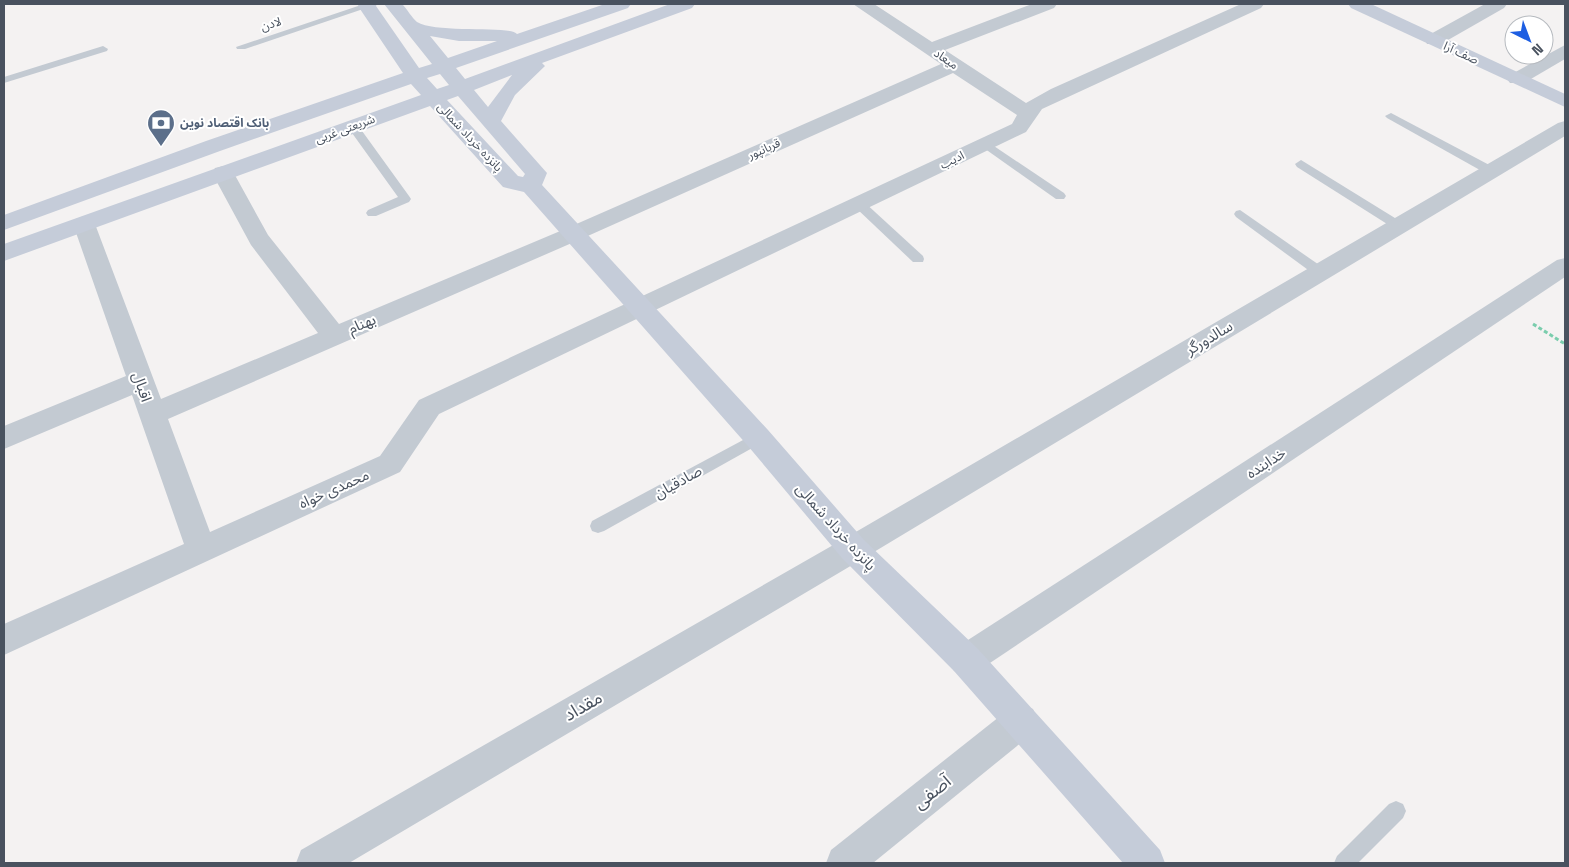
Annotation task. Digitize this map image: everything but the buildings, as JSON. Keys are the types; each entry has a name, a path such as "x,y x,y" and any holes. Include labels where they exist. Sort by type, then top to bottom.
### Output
{"street":[{"name":"پانزده خرداد شمالی","path":"394,4 490,122 536,173 531,186"},
{"name":"شریعتی غربی","path":"4,223 213,146 622,4"},
{"name":"شریعتی غربی","path":"4,253 686,4"},
{"name":"میعاد","path":"862,4 1029,114"},
{"name":"ادیب","path":"639,307 1019,128 1035,105 1255,4"},
{"name":"صف آرا","path":"1358,4 1565,101"},
{"path":"1434,40 1498,4"},
{"name":"پانزده خرداد شمالی","path":"367,5 415,77 433,97 512,182 531,186 758,438 853,549 966,660 1147,863"},
{"path":"931,49 1040,5"},
{"path":"412,26 435,34 457,37 513,34 549,29"},
{"path":"490,122 505,93 526,72 563,48"},
{"path":"1518,79 1565,50"},
{"name":"قربانپور","path":"573,234 955,65"},
{"name":"سالدورگر","path":"853,549 1565,127"},
{"path":"223,173 259,239 335,336"},
{"name":"اقبال","path":"84,224 151,415 201,549"},
{"name":"بهنام","path":"151,415 573,234"},
{"name":"خدابنده","path":"966,660 1565,266"},
{"name":"محمدی خواه","path":"4,640 390,464 429,407 639,307"},
{"path":"4,438 140,381"},
{"name":"مقداد","path":"314,863 853,549"},
{"name":"آصفی","path":"844,863 1021,721"}],"lane":[{"name":"لادن","path":"241,47 367,5"},
{"path":"4,80 103,49"},
{"path":"1391,116 1491,171"},
{"path":"353,126 406,199 372,213"},
{"path":"985,144 1060,196"},
{"path":"1301,164 1399,226"},
{"path":"859,204 918,259"},
{"path":"1240,214 1320,272"},
{"name":"صادقیان","path":"598,526 758,438"},
{"path":"1344,863 1396,811"}],"path":[{"path":"1505,306 1565,344"}],"place":[{"name":"بانک اقتصاد نوین","path":"161,147"}]}
